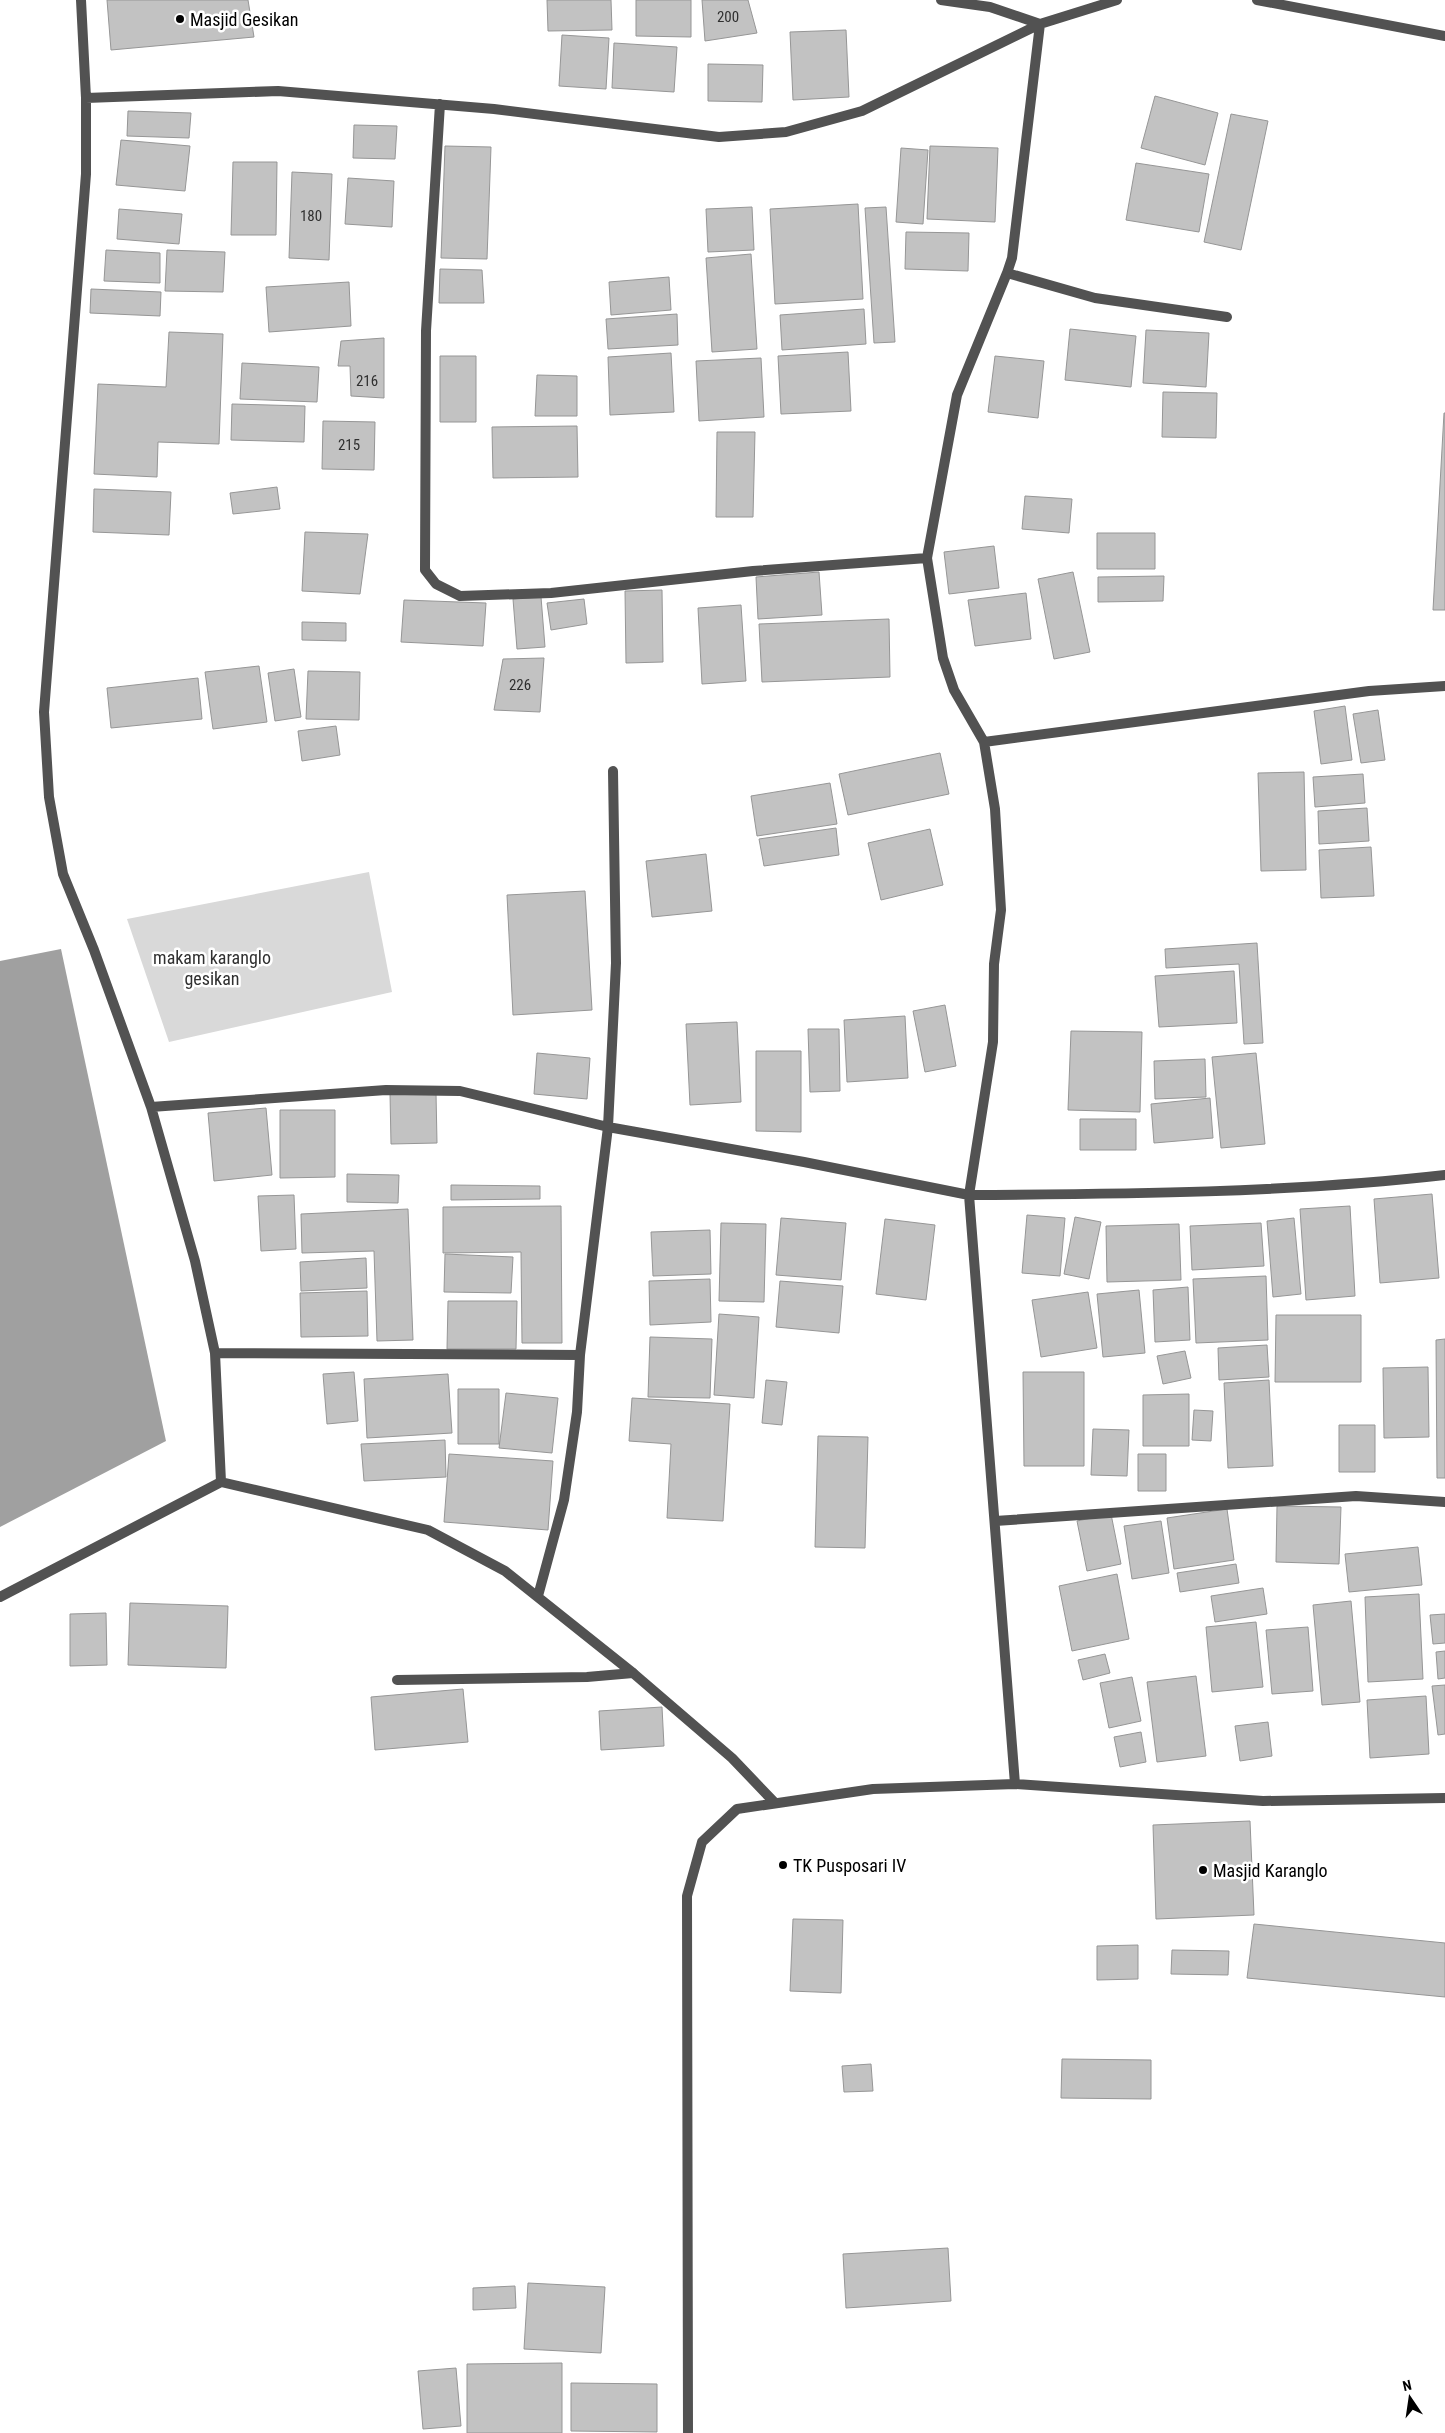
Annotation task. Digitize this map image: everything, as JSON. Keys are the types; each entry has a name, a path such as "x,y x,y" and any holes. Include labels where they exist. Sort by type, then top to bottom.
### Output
{"street":[{"path":"81,0 86,98 86,174 44,712 49,797 63,874 94,950 151,1106 195,1261 215,1353 221,1482"},
{"path":"941,0 990,7 1040,24"},
{"path":"86,98 278,91 440,104 719,137 786,132 862,111 1040,24 1117,0"},
{"path":"1257,0 1445,36"},
{"path":"1015,1784 970,1195 993,1042 994,964 1001,910 995,809 984,742 954,690 944,658 927,558 957,395 1012,258 1040,24"},
{"path":"440,104 426,331 425,570 436,584 460,596 551,592 753,571 927,558"},
{"path":"1007,273 1095,298 1227,317"},
{"path":"984,742 1370,691 1445,686"},
{"path":"538,1596 564,1500 577,1412 580,1355 608,1127 616,963 613,771"},
{"path":"151,1106 386,1090 460,1092 608,1127 804,1162 970,1195 1209,1193 1283,1189 1445,1175"},
{"path":"215,1353 580,1355"},
{"path":"0,1597 221,1482 428,1530 505,1571 538,1596 633,1673 732,1758 775,1803"},
{"path":"995,1521 1356,1496 1445,1502"},
{"path":"397,1680 587,1677 633,1673"},
{"path":"688,2433 687,1896 702,1842 737,1809 873,1789 1015,1784 1263,1801 1445,1798"}],"green space":[{"name":"makam karanglo gesikan","path":"369,872 392,992 169,1042 127,919"}],"shaded area":[{"path":"61,949 166,1441 0,1527 0,961"}],"building":[{"name":"Masjid Gesikan","path":"107,0 248,0 254,37 111,50"},
{"path":"547,0 611,0 612,30 548,31"},
{"path":"636,0 691,0 691,37 636,36"},
{"path":"702,0 748,0 757,33 705,41"},
{"path":"846,30 849,97 793,100 790,32"},
{"path":"562,35 609,38 606,89 559,86"},
{"path":"614,43 677,47 674,92 612,88"},
{"path":"708,64 763,65 762,102 708,101"},
{"path":"1155,96 1218,113 1205,165 1141,148"},
{"path":"128,111 191,113 189,138 127,136"},
{"path":"1231,114 1268,121 1241,250 1204,242"},
{"path":"354,125 397,126 395,159 353,158"},
{"path":"121,140 190,146 185,191 116,185"},
{"path":"445,146 491,147 487,259 441,258"},
{"path":"930,146 998,148 995,222 927,219"},
{"path":"901,148 928,150 923,224 896,222"},
{"path":"233,162 277,162 276,235 231,235"},
{"path":"1136,163 1209,174 1199,232 1126,220"},
{"path":"292,172 332,174 329,260 289,258"},
{"path":"348,178 394,181 392,227 345,224"},
{"path":"858,204 863,299 775,304 770,209"},
{"path":"752,207 754,250 708,252 706,209"},
{"path":"886,207 895,342 874,343 865,208"},
{"path":"119,209 182,214 179,244 117,239"},
{"path":"906,232 969,233 968,271 905,269"},
{"path":"106,250 160,253 160,283 104,281"},
{"path":"167,250 225,252 223,292 165,291"},
{"path":"751,254 757,349 712,352 706,258"},
{"path":"440,269 482,270 484,303 439,303"},
{"path":"669,277 671,310 611,315 609,282"},
{"path":"349,282 351,326 269,332 266,287"},
{"path":"91,289 161,292 160,316 90,313"},
{"path":"864,309 866,344 782,350 780,315"},
{"path":"677,314 678,345 608,349 606,319"},
{"path":"1070,329 1136,336 1131,387 1065,380"},
{"path":"1146,330 1209,333 1206,387 1143,383"},
{"path":"169,332 223,334 219,444 158,442 157,477 94,474 98,384 166,387"},
{"path":"384,338 384,398 351,396 350,366 338,366 341,341"},
{"path":"848,352 851,411 781,414 778,356"},
{"path":"671,353 674,412 610,415 608,357"},
{"path":"440,356 476,356 476,422 440,422"},
{"path":"995,356 1044,361 1038,418 988,412"},
{"path":"761,358 764,417 699,421 696,361"},
{"path":"242,363 319,367 317,402 240,399"},
{"path":"537,375 577,376 577,416 535,416"},
{"path":"1163,392 1217,393 1216,438 1162,437"},
{"path":"232,404 305,406 304,442 231,440"},
{"path":"1444,413 1445,610 1433,610"},
{"path":"323,421 375,422 374,470 322,469"},
{"path":"577,426 578,477 493,478 492,427"},
{"path":"717,432 755,432 753,517 716,517"},
{"path":"277,487 280,509 233,514 230,493"},
{"path":"94,489 171,492 169,535 93,532"},
{"path":"1025,496 1072,499 1069,533 1022,529"},
{"path":"305,532 368,534 360,594 302,591"},
{"path":"1097,533 1155,533 1155,569 1097,569"},
{"path":"994,546 999,588 949,594 944,552"},
{"path":"819,572 822,615 758,619 756,577"},
{"path":"1073,572 1090,652 1054,659 1038,579"},
{"path":"1164,576 1163,601 1098,602 1098,577"},
{"path":"662,590 663,662 626,663 625,591"},
{"path":"1026,593 1031,639 975,646 968,600"},
{"path":"541,597 545,647 517,649 513,599"},
{"path":"584,599 587,624 551,630 547,603"},
{"path":"404,600 486,603 483,646 401,642"},
{"path":"741,605 746,681 702,684 698,608"},
{"path":"889,619 890,677 762,682 759,624"},
{"path":"302,622 346,623 346,641 302,640"},
{"path":"544,658 540,712 494,710 503,659"},
{"path":"259,666 267,722 213,729 205,672"},
{"path":"294,669 301,717 275,721 268,673"},
{"path":"308,671 360,672 359,720 306,719"},
{"path":"198,678 202,719 111,728 107,688"},
{"path":"1345,706 1352,760 1321,764 1314,711"},
{"path":"1378,710 1385,760 1361,763 1353,714"},
{"path":"336,726 340,755 302,761 298,731"},
{"path":"940,753 949,794 848,815 839,774"},
{"path":"1304,772 1306,870 1261,871 1258,773"},
{"path":"1363,774 1365,803 1315,807 1313,777"},
{"path":"830,783 837,824 757,836 751,796"},
{"path":"1367,808 1369,841 1319,844 1318,811"},
{"path":"836,828 839,855 764,866 759,839"},
{"path":"930,829 943,885 881,900 868,843"},
{"path":"1371,847 1374,896 1321,898 1319,850"},
{"path":"706,854 712,911 652,917 646,861"},
{"path":"585,891 592,1010 513,1015 507,895"},
{"path":"1257,943 1263,1043 1244,1044 1239,964 1166,968 1165,949"},
{"path":"1234,971 1237,1023 1159,1027 1155,976"},
{"path":"945,1005 956,1066 925,1072 913,1011"},
{"path":"905,1016 908,1078 847,1082 844,1020"},
{"path":"737,1022 741,1102 690,1105 686,1024"},
{"path":"808,1029 839,1029 840,1091 810,1092"},
{"path":"1071,1031 1142,1032 1140,1112 1068,1110"},
{"path":"756,1051 801,1051 801,1132 756,1131"},
{"path":"537,1053 590,1058 587,1099 534,1094"},
{"path":"1256,1053 1265,1144 1221,1148 1212,1057"},
{"path":"1205,1059 1206,1097 1155,1099 1154,1061"},
{"path":"390,1093 436,1093 437,1143 391,1144"},
{"path":"1210,1098 1213,1138 1154,1143 1151,1104"},
{"path":"266,1108 272,1175 214,1181 208,1113"},
{"path":"280,1110 335,1110 335,1177 280,1178"},
{"path":"1080,1119 1136,1119 1136,1150 1080,1150"},
{"path":"347,1174 399,1175 398,1203 347,1202"},
{"path":"451,1185 540,1186 540,1199 451,1200"},
{"path":"1432,1194 1439,1278 1380,1283 1374,1199"},
{"path":"294,1195 296,1249 261,1251 258,1196"},
{"path":"561,1206 562,1343 522,1343 521,1252 443,1253 443,1207"},
{"path":"1350,1206 1355,1296 1306,1300 1300,1209"},
{"path":"408,1209 413,1340 377,1341 374,1251 302,1253 301,1214"},
{"path":"1027,1215 1065,1218 1060,1276 1022,1273"},
{"path":"1075,1217 1101,1222 1089,1279 1064,1274"},
{"path":"781,1218 846,1223 841,1280 776,1275"},
{"path":"1294,1218 1301,1294 1273,1297 1267,1221"},
{"path":"885,1219 935,1225 926,1300 876,1294"},
{"path":"721,1223 766,1224 764,1302 719,1301"},
{"path":"1261,1223 1264,1266 1192,1270 1190,1226"},
{"path":"1179,1224 1181,1280 1107,1282 1106,1226"},
{"path":"710,1230 711,1274 653,1276 651,1232"},
{"path":"445,1254 513,1257 511,1293 444,1292"},
{"path":"366,1258 367,1288 301,1291 300,1262"},
{"path":"1266,1276 1268,1340 1196,1343 1193,1279"},
{"path":"710,1279 711,1322 650,1325 649,1281"},
{"path":"780,1281 843,1286 839,1333 776,1327"},
{"path":"1188,1287 1190,1340 1155,1342 1153,1290"},
{"path":"1139,1290 1145,1353 1103,1357 1097,1294"},
{"path":"367,1291 368,1336 301,1337 300,1293"},
{"path":"1088,1292 1097,1348 1041,1357 1032,1300"},
{"path":"448,1301 517,1301 516,1349 447,1349"},
{"path":"719,1314 759,1317 754,1398 714,1395"},
{"path":"1276,1315 1361,1315 1361,1382 1275,1382"},
{"path":"650,1337 712,1339 710,1398 648,1397"},
{"path":"1445,1339 1445,1478 1437,1478 1436,1340"},
{"path":"1267,1345 1269,1377 1219,1380 1218,1348"},
{"path":"1185,1351 1191,1378 1163,1384 1157,1356"},
{"path":"1428,1367 1429,1437 1384,1438 1383,1368"},
{"path":"354,1372 358,1421 327,1424 323,1374"},
{"path":"1023,1372 1084,1372 1084,1466 1024,1466"},
{"path":"448,1374 452,1433 367,1438 364,1379"},
{"path":"766,1380 787,1382 782,1425 762,1423"},
{"path":"1269,1380 1273,1466 1228,1468 1224,1383"},
{"path":"458,1389 499,1389 499,1444 458,1444"},
{"path":"506,1393 558,1398 552,1453 499,1448"},
{"path":"1189,1394 1189,1446 1143,1446 1143,1395"},
{"path":"632,1398 730,1404 723,1521 667,1518 671,1444 629,1441"},
{"path":"1194,1410 1213,1411 1211,1441 1192,1440"},
{"path":"1339,1425 1375,1425 1375,1472 1339,1472"},
{"path":"1093,1429 1129,1430 1127,1476 1091,1475"},
{"path":"818,1436 868,1437 865,1548 815,1547"},
{"path":"445,1440 446,1477 364,1481 361,1444"},
{"path":"449,1454 553,1461 548,1530 444,1522"},
{"path":"1138,1454 1166,1454 1166,1491 1138,1491"},
{"path":"1277,1506 1341,1507 1339,1564 1276,1562"},
{"path":"1227,1509 1234,1560 1174,1569 1167,1518"},
{"path":"1111,1514 1121,1564 1087,1571 1077,1521"},
{"path":"1161,1521 1169,1573 1132,1579 1124,1526"},
{"path":"1418,1547 1422,1585 1349,1592 1345,1554"},
{"path":"1236,1564 1239,1583 1180,1592 1177,1573"},
{"path":"1117,1574 1129,1639 1072,1651 1059,1586"},
{"path":"1263,1588 1267,1614 1215,1622 1211,1596"},
{"path":"1419,1594 1423,1679 1368,1682 1365,1597"},
{"path":"1351,1601 1360,1702 1322,1705 1313,1605"},
{"path":"130,1603 228,1606 226,1668 128,1665"},
{"path":"106,1613 107,1665 70,1666 70,1614"},
{"path":"1445,1614 1445,1643 1433,1644 1430,1615"},
{"path":"1256,1622 1263,1687 1212,1692 1206,1627"},
{"path":"1308,1627 1313,1691 1272,1694 1266,1630"},
{"path":"1445,1651 1445,1678 1438,1679 1436,1652"},
{"path":"1105,1654 1110,1673 1083,1680 1078,1660"},
{"path":"1196,1676 1206,1756 1157,1762 1147,1682"},
{"path":"1132,1677 1141,1721 1109,1728 1100,1683"},
{"path":"1445,1685 1445,1734 1438,1735 1432,1686"},
{"path":"463,1689 468,1742 375,1750 371,1697"},
{"path":"1426,1696 1429,1754 1370,1758 1367,1700"},
{"path":"662,1707 664,1746 601,1750 599,1711"},
{"path":"1268,1722 1272,1756 1240,1761 1235,1726"},
{"path":"1141,1732 1146,1762 1120,1767 1114,1737"},
{"name":"Masjid Karanglo","path":"1250,1821 1254,1915 1156,1919 1153,1825"},
{"path":"793,1919 843,1920 841,1993 790,1991"},
{"path":"1254,1924 1445,1943 1445,1997 1247,1978"},
{"path":"1138,1945 1138,1979 1097,1980 1097,1946"},
{"path":"1172,1950 1229,1951 1228,1975 1171,1974"},
{"path":"1062,2059 1151,2060 1151,2099 1061,2098"},
{"path":"871,2064 873,2091 844,2092 842,2066"},
{"path":"948,2248 951,2301 846,2308 843,2254"},
{"path":"528,2283 605,2287 601,2353 524,2349"},
{"path":"515,2286 516,2308 473,2310 473,2288"},
{"path":"562,2363 562,2433 467,2433 467,2364"},
{"path":"456,2368 461,2426 423,2429 418,2371"},
{"path":"571,2383 657,2384 657,2432 571,2431"}],"place":[{"name":"Masjid Gesikan","path":"180,19"},
{"name":"TK Pusposari IV","path":"783,1865"},
{"name":"Masjid Karanglo","path":"1203,1870"}]}
